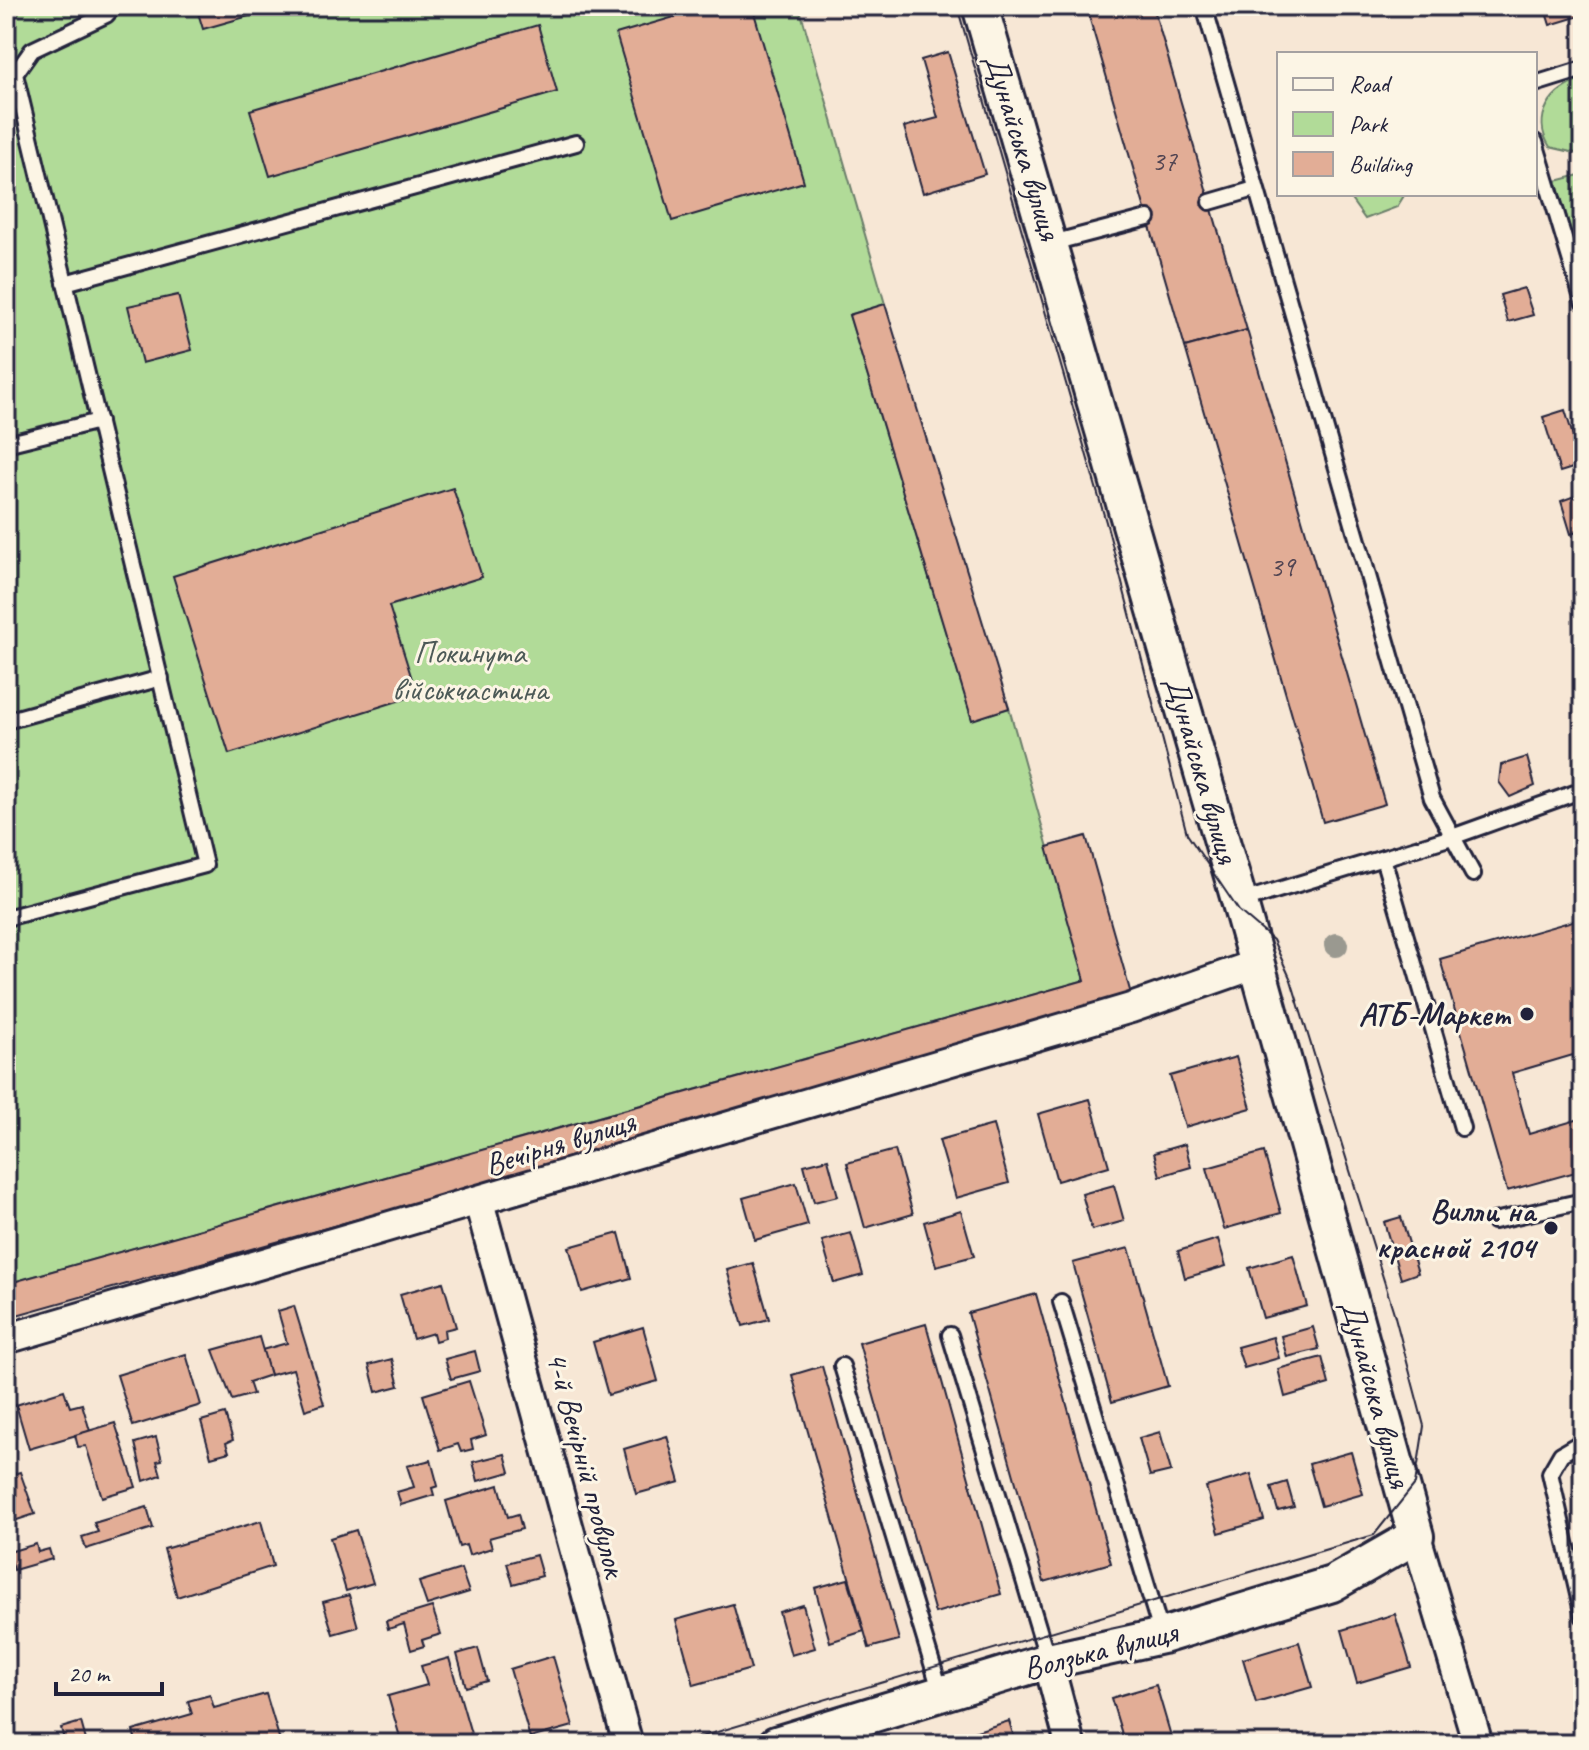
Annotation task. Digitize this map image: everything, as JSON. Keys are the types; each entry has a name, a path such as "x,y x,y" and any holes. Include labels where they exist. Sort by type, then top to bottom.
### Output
{"street":[{"name":"Дунайська вулиця","path":"980,6 1052,243 1416,1536"},
{"name":"Вечірня вулиця","path":"6,1339 1131,1008 1257,964"},
{"name":"4-й Вечірній провулок","path":"479,1202 628,1744"},
{"name":"Волзька вулиця","path":"776,1744 1048,1661 1162,1636 1332,1584 1416,1536"},
{"path":"1416,1536 1478,1744"},
{"path":"1048,1661 1070,1744"}],"lane":[{"path":"6,918 205,865 15,74 32,50 106,15 114,6"},
{"path":"1204,6 1432,798 1473,874"},
{"path":"1537,83 1583,69"},
{"path":"65,283 576,143"},
{"path":"1537,149 1583,302"},
{"path":"1210,202 1255,189"},
{"path":"1052,243 1148,218"},
{"path":"6,444 99,421"},
{"path":"6,721 161,678"},
{"path":"1239,902 1452,837 1583,790"},
{"path":"1383,858 1462,1128"},
{"path":"1494,1221 1583,1201"},
{"path":"1061,1302 1162,1636"},
{"path":"950,1335 1048,1661"},
{"path":"842,1366 941,1693"},
{"path":"1583,1441 1561,1454 1550,1473 1583,1616"}],"green space":[{"name":"Покинута військчастина","path":"6,6 799,6 885,304 849,315 972,719 1009,708 1085,980 6,1284"},
{"path":"1583,80 1583,149 1575,153 1550,147 1543,125 1547,105 1562,89"},
{"path":"1583,174 1583,271 1556,181"},
{"path":"1348,196 1404,196 1397,207 1365,219"}],"building":[{"path":"196,6 284,6 203,29"},
{"path":"712,6 752,6 804,182 672,221 616,34"},
{"path":"1086,6 1153,6 1247,330 1185,347"},
{"path":"1544,6 1583,6 1583,15 1550,25"},
{"path":"538,25 557,92 270,176 250,110"},
{"path":"948,52 985,174 923,193 904,127 938,118 921,60"},
{"path":"1524,288 1533,315 1508,322 1500,295"},
{"path":"178,295 192,350 142,363 128,306"},
{"path":"885,304 1009,708 972,720 849,315"},
{"path":"1247,330 1385,804 1323,822 1185,347"},
{"path":"1565,410 1582,465 1560,472 1543,417"},
{"path":"453,488 482,577 389,606 417,695 229,754 173,576"},
{"path":"1583,493 1583,530 1571,534 1561,501"},
{"path":"1527,757 1535,786 1510,797 1499,782 1501,765"},
{"path":"1086,836 1133,1001 6,1318 6,1284 1085,980 1047,847"},
{"path":"1583,918 1583,1088 1573,1055 1512,1073 1529,1134 1583,1118 1583,1170 1507,1191 1440,959"},
{"path":"1236,1057 1251,1108 1185,1127 1170,1076"},
{"path":"1090,1099 1109,1166 1057,1181 1038,1114"},
{"path":"993,1125 1009,1183 956,1198 939,1140"},
{"path":"1185,1144 1191,1167 1160,1176 1154,1153"},
{"path":"895,1150 913,1214 865,1228 847,1163"},
{"path":"1264,1152 1281,1213 1224,1229 1207,1168"},
{"path":"828,1159 838,1196 814,1202 804,1165"},
{"path":"796,1183 808,1225 755,1240 743,1198"},
{"path":"1114,1185 1124,1221 1092,1230 1082,1194"},
{"path":"961,1211 974,1256 936,1266 924,1222"},
{"path":"1401,1217 1418,1273 1401,1279 1384,1222"},
{"path":"619,1233 631,1278 582,1292 569,1247"},
{"path":"851,1233 863,1275 834,1283 822,1241"},
{"path":"1218,1239 1226,1266 1185,1278 1178,1251"},
{"path":"1129,1248 1168,1386 1112,1402 1073,1263"},
{"path":"1293,1255 1307,1306 1263,1318 1249,1268"},
{"path":"753,1263 769,1319 743,1326 727,1270"},
{"path":"443,1282 456,1327 444,1330 445,1338 435,1341 433,1333 413,1339 400,1294"},
{"path":"1036,1294 1111,1563 1044,1582 968,1313"},
{"path":"294,1306 324,1404 305,1410 293,1369 270,1375 262,1350 287,1343 278,1311"},
{"path":"926,1324 1001,1594 935,1613 859,1343"},
{"path":"643,1327 658,1381 608,1395 593,1342"},
{"path":"1313,1327 1319,1349 1287,1357 1281,1336"},
{"path":"259,1337 270,1375 249,1382 253,1394 232,1400 213,1350"},
{"path":"1273,1337 1279,1358 1244,1368 1237,1347"},
{"path":"475,1351 480,1371 451,1379 445,1359"},
{"path":"186,1354 201,1405 133,1426 117,1375"},
{"path":"1322,1357 1329,1384 1285,1397 1278,1369"},
{"path":"392,1359 399,1386 376,1392 369,1365"},
{"path":"822,1366 899,1640 869,1648 792,1375"},
{"path":"469,1381 486,1435 471,1440 473,1449 461,1452 458,1444 440,1450 423,1395"},
{"path":"64,1390 70,1407 82,1404 90,1431 29,1449 16,1405"},
{"path":"225,1414 233,1440 226,1443 229,1452 211,1457 201,1421"},
{"path":"115,1423 136,1487 102,1497 86,1446 78,1447 75,1435"},
{"path":"1160,1432 1171,1471 1150,1476 1139,1438"},
{"path":"667,1436 680,1482 636,1494 624,1449"},
{"path":"156,1437 162,1460 157,1461 161,1475 144,1481 135,1443"},
{"path":"1351,1452 1363,1494 1321,1506 1309,1464"},
{"path":"505,1454 510,1472 478,1481 473,1462"},
{"path":"431,1460 438,1486 432,1488 434,1495 401,1505 397,1492 414,1487 407,1466"},
{"path":"20,1472 35,1514 11,1522 6,1507 6,1476"},
{"path":"1251,1474 1264,1520 1219,1533 1206,1487"},
{"path":"1287,1482 1294,1507 1278,1511 1271,1487"},
{"path":"499,1485 508,1517 518,1514 522,1529 489,1538 492,1548 469,1555 466,1545 459,1547 446,1501"},
{"path":"147,1507 153,1528 86,1549 82,1537 98,1532 94,1523"},
{"path":"261,1521 273,1566 177,1597 164,1549"},
{"path":"356,1530 373,1583 346,1591 330,1538"},
{"path":"36,1544 38,1552 49,1549 52,1559 14,1570 9,1552"},
{"path":"536,1555 542,1576 513,1584 507,1563"},
{"path":"461,1569 469,1592 427,1605 419,1582"},
{"path":"848,1579 864,1631 830,1642 815,1588"},
{"path":"349,1595 358,1627 333,1634 323,1602"},
{"path":"733,1604 751,1669 694,1685 676,1620"},
{"path":"803,1605 815,1648 791,1655 779,1612"},
{"path":"432,1607 441,1634 422,1640 424,1646 411,1650 404,1624 388,1629 386,1621"},
{"path":"1395,1614 1411,1667 1357,1683 1342,1630"},
{"path":"1299,1642 1312,1687 1256,1703 1243,1659"},
{"path":"478,1648 487,1681 466,1687 457,1654"},
{"path":"553,1656 573,1726 530,1738 510,1669"},
{"path":"449,1658 474,1744 402,1744 388,1696 427,1685 421,1666"},
{"path":"6,1663 13,1687 6,1688"},
{"path":"1156,1685 1171,1736 1146,1744 1125,1744 1111,1698"},
{"path":"266,1694 281,1744 137,1744 133,1731 192,1714 188,1701 210,1695 214,1708"},
{"path":"1009,1721 1016,1744 964,1744 961,1736"},
{"path":"81,1722 87,1744 65,1744 61,1728"}],"tram line":[{"path":"677,1744 1374,1535 1415,1484 1424,1426 1394,1313 1291,980 1273,940 1239,911 1187,834 1108,529 957,6"}],"place":[{"name":"АТБ-Маркет","path":"1527,1014"},
{"name":"Вилли на красной 2104","path":"1551,1228"}]}
